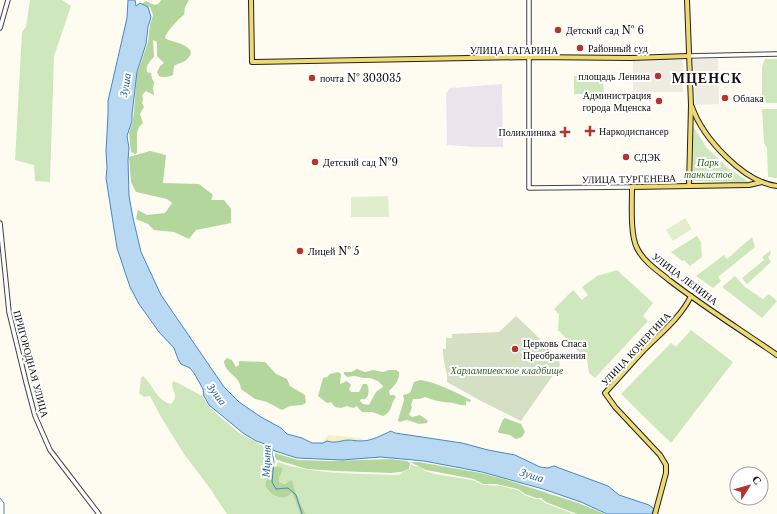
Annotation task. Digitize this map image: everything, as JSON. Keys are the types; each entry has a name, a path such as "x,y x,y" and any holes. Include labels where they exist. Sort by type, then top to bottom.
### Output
{"main road":[{"name":"УЛИЦА ГАГАРИНА","path":"251,0 252,62 530,57 631,58 688,56"},
{"path":"687,0 691,105 689,186"},
{"path":"691,105 700,125 713,144 732,162 762,182"},
{"name":"УЛИЦА ТУРГЕНЕВА","path":"632,187 749,186 762,182 768,185 777,186"},
{"name":"УЛИЦА ЛЕНИНА","path":"632,187 634,234 637,248 642,256 657,270 691,296 777,355"},
{"name":"УЛИЦА КОЧЕРГИНА","path":"654,514 666,473 666,465 660,455 615,407 605,393 679,315 691,296"}],"street":[{"path":"0,28 8,0"},
{"path":"529,0 530,57"},
{"name":"УЛИЦА ГАГАРИНА","path":"688,56 777,54"},
{"name":"УЛИЦА ТУРГЕНЕВА","path":"530,57 529,188 632,187"},
{"name":"ПРИГОРОДНАЯ УЛИЦА","path":"0,223 9,312 35,416 52,453 99,514"}],"shaded area":[{"path":"692,59 718,59 719,104 695,105"},
{"name":"площадь Ленина","path":"633,60 683,60 683,92 633,92"},
{"path":"502,84 503,147 447,145 446,93 450,88"}],"green space":[{"path":"30,0 62,0 71,6 54,56 50,182 35,181 34,165 15,160 22,32 26,27"},
{"path":"161,0 189,0 185,7 184,15 173,25 165,38 184,45 189,48 191,52 190,56 185,61 174,66 173,75 160,77 157,72 160,66 164,63 157,56 157,42 153,40 154,57 148,64 147,72 151,73 154,82 154,95 146,91 142,95 142,103 144,107 140,114 143,123 139,127 137,133 137,153 135,154 131,152 129,133 133,121 137,74 148,42 153,15 150,7 143,5 143,3 146,1 156,5"},
{"path":"765,59 777,59 777,103 762,103 762,67"},
{"path":"574,76 603,76 604,94 574,94"},
{"path":"762,109 777,109 777,178 768,177 767,148 764,143"},
{"name":"Парк танкистов","path":"693,126 706,147 728,168 749,182 693,181"},
{"path":"150,151 166,155 163,183 199,184 213,195 211,200 224,200 231,209 231,223 196,230 189,239 174,232 154,230 148,224 136,219 138,210 147,215 165,213 172,203 167,199 136,192 131,182 129,157"},
{"path":"388,196 389,217 351,217 351,197"},
{"path":"685,218 692,229 673,241 666,230"},
{"path":"697,236 701,242 702,257 690,266 684,260 682,261 671,252"},
{"path":"752,237 755,247 718,277 721,281 713,288 696,276 724,255 727,259"},
{"path":"770,251 771,254 768,257 771,262 747,284 742,278 764,260 762,257"},
{"path":"617,270 653,303 643,316 648,321 595,378 589,373 587,360 558,330 559,314 554,309 573,290 582,300 588,295 582,287 597,276"},
{"path":"735,276 745,287 763,299 769,294 777,301 762,318 722,287"},
{"name":"Харлампиевское кладбище","path":"516,316 536,335 559,361 560,365 521,421 447,382 447,374 443,357 443,349 446,349 446,338 452,338 452,334 499,332"},
{"path":"691,330 733,362 671,443 621,394 671,343 676,347"},
{"path":"227,358 232,360 236,367 239,365 239,361 265,362 276,374 287,379 290,386 305,395 306,403 302,405 290,406 282,410 267,402 255,399 241,389 238,381 227,369 224,361"},
{"path":"357,369 365,372 373,370 383,372 396,370 399,372 398,380 389,391 390,395 394,395 396,397 390,410 383,416 372,412 363,412 357,406 353,408 347,406 341,408 335,407 331,402 327,403 318,396 323,378 338,372 341,374 340,384 347,381 351,385 349,389 351,392 359,392 363,384 367,384 369,390 368,396 360,401 363,404 369,405 376,392 383,387 378,381 370,378 355,376 347,377 344,374 344,372 351,372"},
{"path":"143,376 158,396 171,404 175,399 172,384 173,381 202,396 210,408 239,433 269,449 272,462 265,485 268,491 276,497 293,494 300,514 227,514 184,454 150,396 144,397 139,393 141,378"},
{"path":"420,380 439,385 471,400 470,402 466,401 466,405 463,405 442,402 425,397 413,399 409,415 412,417 420,415 428,421 427,423 419,424 407,420 399,422 398,420 404,400 403,395 410,393 414,382"},
{"path":"505,418 521,424 525,432 522,437 516,439 510,435 499,433 498,431"},
{"path":"275,453 298,460 331,461 391,459 407,461 410,463 409,469 391,473 307,469 277,460"},
{"path":"278,462 320,471 394,475 402,474 402,472 410,469 411,464 435,474 472,480 484,485 501,486 518,490 524,495 535,499 540,499 545,503 574,514 306,514 293,485 278,482 283,468 277,466 276,464"},
{"path":"410,462 419,462 481,473 504,479 578,503 605,514 577,514 546,502 541,498 536,498 525,494 518,489 496,484 483,484 474,479 426,470"},
{"path":"277,466 283,468 279,477 279,482 285,484 291,480 293,482 296,493 306,514 300,514 292,493 288,496 280,498 273,495 267,489 265,485 270,469"}],"sand":[{"path":"328,435 361,438 363,441 327,441 323,443"}],"water":[{"name":"Зуша","path":"128,0 135,0 136,6 140,3 148,7 151,17 146,44 137,72 132,121 127,136 129,148 129,196 141,252 161,295 224,387 239,402 281,428 287,434 302,438 312,443 347,440 365,441 377,438 391,431 395,433 462,443 515,455 540,467 548,468 554,466 608,486 619,495 649,505 654,509 652,514 607,514 581,502 543,489 482,472 424,461 381,457 342,460 297,458 272,450 265,444 256,441 243,433 209,405 204,396 203,389 194,373 190,368 181,364 174,348 159,332 139,304 130,287 117,248 106,178 108,101 127,18"}],"waterway":[{"name":"Мцыня","path":"273,449 272,453 274,461 272,482 276,489 288,488 296,495 302,514"},
{"name":"Мцыня","path":"0,498 4,503 4,514"}],"place":[{"name":"Детский сад № 6","path":"558,30"},
{"name":"Районный суд","path":"580,48"},
{"name":"площадь Ленина","path":"658,76"},
{"name":"почта № 303035","path":"312,78"},
{"name":"Облака","path":"725,98"},
{"name":"Администрация города Мценска","path":"659,101"},
{"name":"Наркодиспансер","path":"590,131"},
{"name":"Поликлиника","path":"565,132"},
{"name":"СДЭК","path":"626,157"},
{"name":"Детский сад №9","path":"315,162"},
{"name":"Лицей № 5","path":"300,251"},
{"name":"Церковь Спаса Преображения","path":"515,349"}],"district":[{"name":"МЦЕНСК","path":"707,78"}]}
